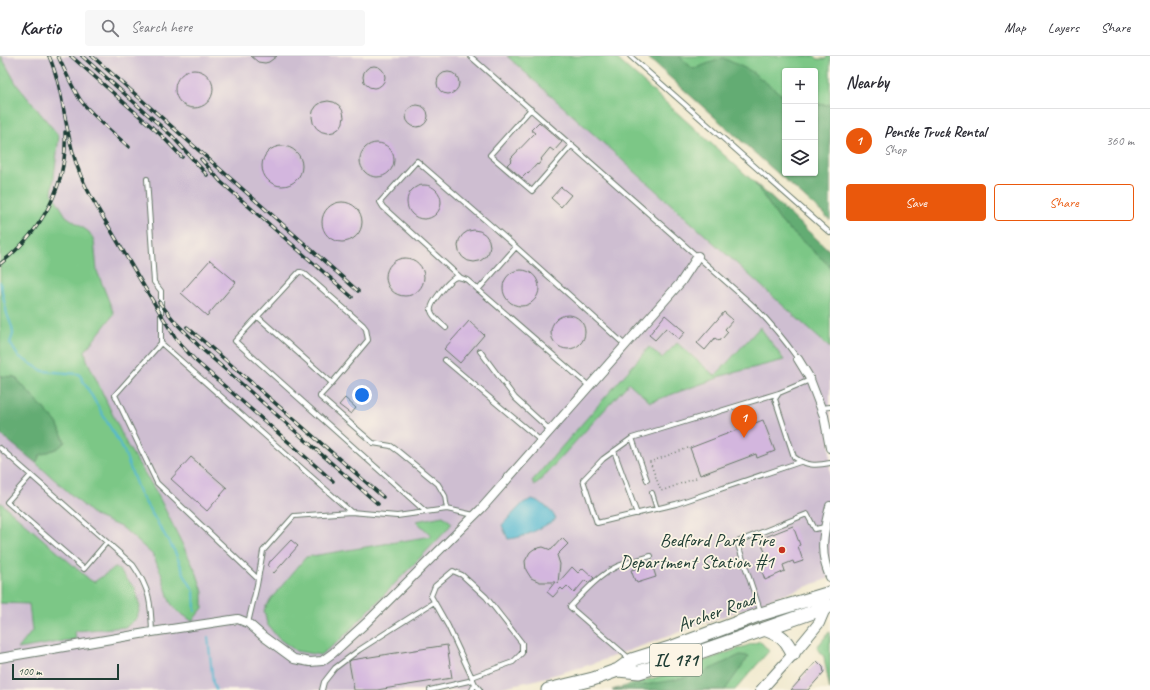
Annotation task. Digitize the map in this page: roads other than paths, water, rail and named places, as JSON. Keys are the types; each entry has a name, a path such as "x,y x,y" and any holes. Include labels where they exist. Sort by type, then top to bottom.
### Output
{"main road":[{"name":"Archer Road","path":"548,690 593,679 618,670 632,660 697,639 761,614 830,593"},
{"name":"Archer Road","path":"618,670 639,672 764,629 828,604"},
{"path":"764,629 777,634 784,639 793,654"}],"street":[{"path":"0,658 238,619 248,623 264,637 294,658 310,662 322,661 366,623 475,515 681,282 698,256"},
{"path":"798,359 810,380 824,416 830,448"},
{"path":"830,506 826,527 827,541 823,550 830,576"},
{"path":"762,690 818,623 828,604"}],"lane":[{"path":"470,56 749,302 780,334 798,359"},
{"path":"630,56 830,233"},
{"path":"531,109 490,155 532,191 572,146"},
{"path":"589,386 478,290 460,277 380,202 417,162 516,247 625,345"},
{"path":"148,179 154,282 161,291 161,343 115,395 157,483 258,578"},
{"path":"478,290 516,247"},
{"path":"426,512 235,341 299,272 304,272 363,325 366,329 368,340 320,397 372,443 391,446 438,484 445,496 447,509"},
{"path":"446,328 435,317 431,311 431,307 450,281 460,277"},
{"path":"258,317 332,383"},
{"path":"161,343 352,512"},
{"path":"480,351 515,398 550,430"},
{"path":"444,360 541,441"},
{"path":"800,462 676,504 597,523 583,480 603,459 632,438 779,393 810,380"},
{"path":"779,393 776,399 794,457 802,463 819,465 830,463"},
{"path":"821,408 830,407"},
{"path":"632,438 647,480"},
{"path":"0,448 134,565 141,575 148,591 152,610 152,632"},
{"path":"614,451 637,514"},
{"path":"31,475 7,502 84,569 107,542"},
{"path":"652,493 657,508"},
{"path":"248,623 258,578 262,551 294,516 352,512 398,516 447,509 475,515"},
{"path":"761,614 737,542 807,514 815,529 826,527"},
{"path":"632,660 570,607 603,575 618,566 651,556"},
{"path":"430,690 473,680 513,662 522,653 522,643 486,597 462,575 452,572 435,586 431,596 448,626 473,680 480,690"},
{"path":"322,690 324,682 335,668 359,650 434,602"},
{"path":"472,690 473,680"}],"water":[{"path":"532,499 546,507 556,519 527,535 508,539 502,525 523,503"}],"waterway":[{"path":"0,282 7,314 12,327 13,334 10,343 18,356 43,371 79,374 124,451 139,492 175,552 185,576 194,591 195,611"},
{"path":"208,637 213,683 216,690"}],"railway":[{"path":"49,56 58,84 70,143 82,179 94,202 175,337 197,362 333,481"},
{"path":"58,56 81,101 98,119 129,147"},
{"path":"71,56 160,134 182,157"},
{"path":"82,56 172,136 207,175"},
{"path":"92,56 358,291"},
{"path":"0,264 28,237 49,206 57,189 62,171 65,152 65,132"},
{"path":"201,159 221,182 352,297"},
{"path":"159,302 177,324 203,350 378,504"},
{"path":"187,327 383,497"}],"place":[{"name":"Penske Truck Rental","path":"744,438"},
{"name":"Bedford Park Fire Department Station #1","path":"782,550"}]}
